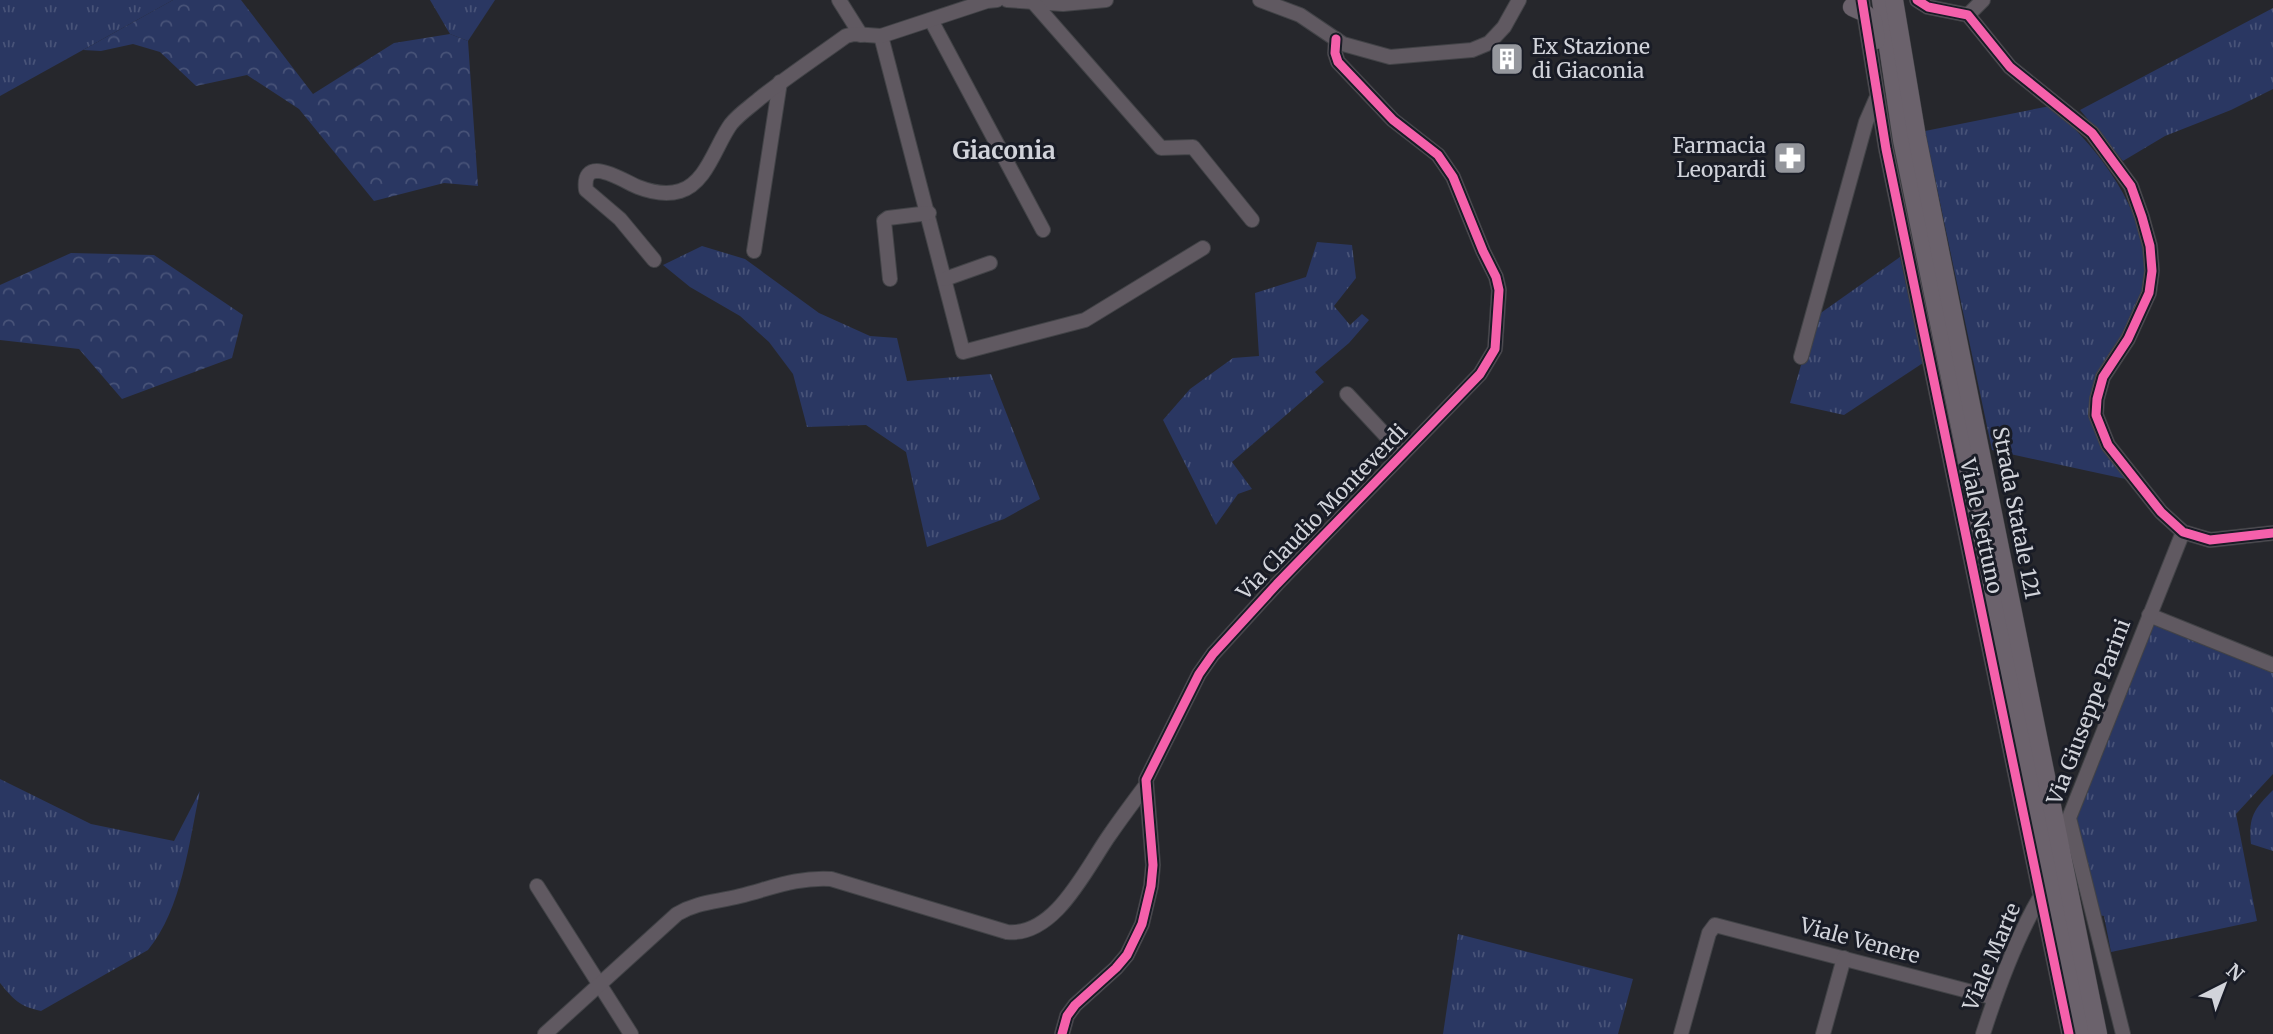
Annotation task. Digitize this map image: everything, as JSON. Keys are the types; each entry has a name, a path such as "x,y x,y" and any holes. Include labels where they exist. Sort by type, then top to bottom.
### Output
{"main road":[{"name":"Strada Statale 121","path":"1881,0 1902,141 2083,1034"},
{"name":"Strada Statale 121","path":"1894,0 1919,151 2098,1034"},
{"path":"1856,7 1874,21 1885,95 1902,141"},
{"path":"2083,963 2101,996 2110,1034"}],"street":[{"path":"839,0 861,35"},
{"path":"654,260 620,219 586,190 590,175 597,171 608,172 638,187 663,193 682,191 703,172 732,123 780,82 846,36 881,36 997,0"},
{"path":"1007,0 1063,4 1107,0"},
{"path":"1260,0 1300,15 1336,39 1369,53 1390,57 1472,50 1493,40 1504,27 1519,0"},
{"path":"1295,0 1300,15"},
{"path":"1917,0 1928,7 1968,15 2010,67 2092,133 2131,186 2143,216 2152,271 2149,293 2128,339 2103,377 2096,415 2108,445 2161,512 2183,532 2210,540 2273,533"},
{"path":"1968,15 1983,0"},
{"path":"1033,2 1161,148 1193,147 1252,220"},
{"name":"Viale Nettuno","path":"1856,7 1877,97 2068,1034"},
{"path":"931,20 1043,230"},
{"path":"881,36 963,352 1085,320 1203,248"},
{"name":"Via Claudio Monteverdi","path":"1062,1034 1067,1016 1075,1005 1127,955 1142,924 1153,865 1146,780 1185,700 1213,653 1480,374 1495,349 1499,290 1496,277 1453,177 1438,155 1393,120 1338,62 1335,53 1336,39"},
{"path":"754,251 780,82"},
{"path":"1801,357 1866,122 1877,97"},
{"path":"890,279 884,221 888,218 929,213"},
{"path":"945,279 990,263"},
{"path":"1347,394 1402,453"},
{"name":"Via Giuseppe Parini","path":"2123,1034 2069,818 2183,532"},
{"path":"2149,615 2273,665"},
{"path":"545,1034 677,914 691,906 736,897 792,880 831,879 1007,932 1030,930 1070,895 1109,834 1146,785"},
{"path":"537,886 631,1034"},
{"name":"Viale Marte","path":"1983,1034 2027,920 2040,897"},
{"name":"Viale Venere","path":"1681,1034 1709,933 1715,925 1995,998"},
{"path":"1823,1034 1844,958"}],"green space":[{"path":"0,0 173,0 0,96"},
{"path":"173,0 241,0 313,94 394,43 450,34 468,41 478,186 444,183 374,201 299,109 247,75 196,86 160,52 133,44 101,51 83,50"},
{"path":"430,0 495,0 468,41 450,34"},
{"path":"2273,8 2273,89 2231,110 2165,136 2123,161 2080,110"},
{"path":"2050,106 2105,164 2133,213 2141,238 2145,264 2143,290 2092,397 2130,480 1992,450 1925,131"},
{"path":"1317,242 1352,245 1356,278 1334,306 1350,325 1362,314 1369,320 1349,343 1315,372 1324,382 1232,462 1252,489 1238,494 1216,525 1163,420 1190,389 1233,358 1259,356 1255,293 1306,277"},
{"path":"702,246 745,259 819,313 870,336 897,338 907,381 991,374 1040,499 1004,519 927,547 906,452 866,425 807,427 793,374 769,342 740,316 690,287 663,265"},
{"path":"71,253 154,255 243,315 232,358 122,399 79,349 0,340 0,285"},
{"path":"1900,257 1923,363 1844,415 1790,403 1815,317"},
{"path":"2157,623 2273,670 2273,774 2236,814 2257,921 2111,952 2104,916 2098,915 2078,845 2076,811 2150,624"},
{"path":"0,779 91,824 174,841 200,791 183,874 169,915 148,950 41,1011 18,1001 0,983"},
{"path":"2273,790 2273,851 2251,844 2250,827 2254,814"},
{"path":"1458,934 1633,979 1618,1034 1443,1034"}],"cycle path":[{"path":"1862,0 1886,149 2069,1034"},
{"path":"1917,0 1928,7 1968,15 2010,67 2092,133 2131,186 2150,246 2152,271 2149,293 2128,339 2103,377 2097,399 2096,415 2108,445 2161,512 2183,532 2210,540 2273,533"},
{"path":"1062,1034 1067,1016 1127,955 1142,924 1153,865 1146,780 1199,674 1213,654 1277,584 1480,374 1495,349 1499,290 1496,277 1453,177 1438,155 1393,120 1338,62 1335,53 1336,39"}],"place":[{"name":"Ex Stazione di Giaconia","path":"1507,59"},
{"name":"Farmacia Leopardi","path":"1790,158"}],"district":[{"name":"Giaconia","path":"1004,151"}]}
